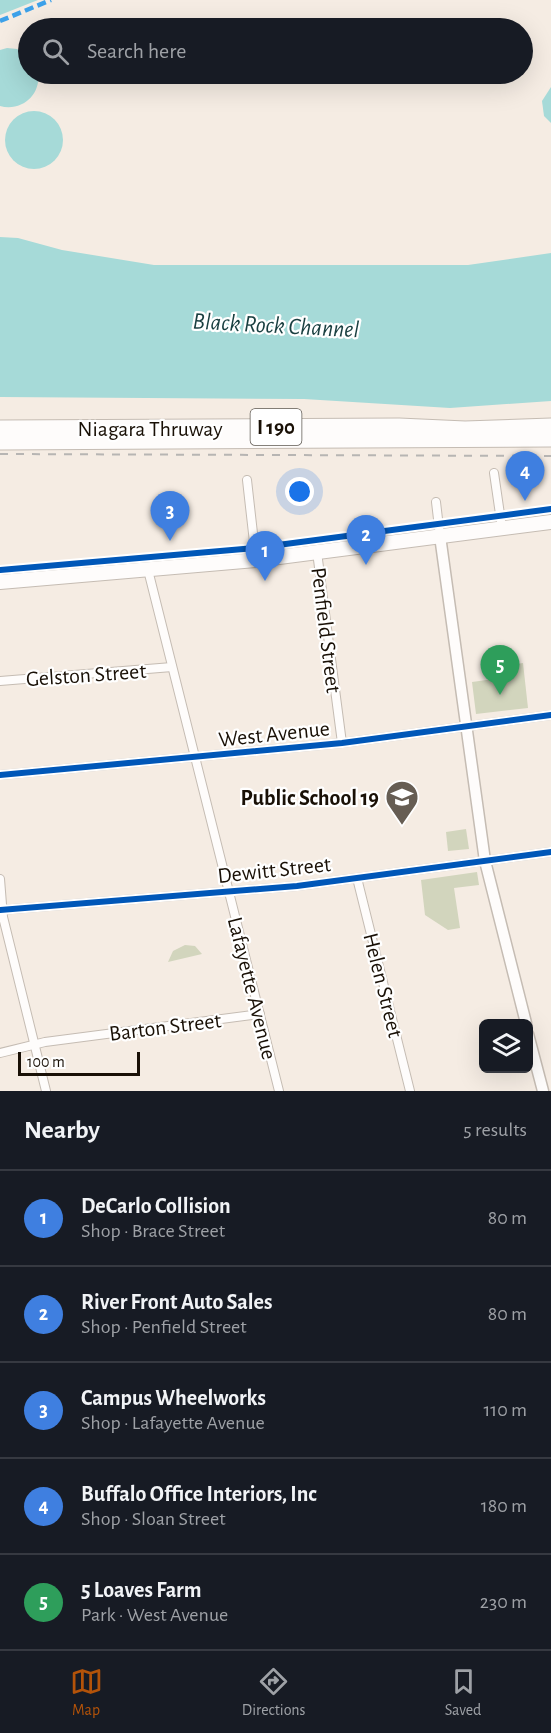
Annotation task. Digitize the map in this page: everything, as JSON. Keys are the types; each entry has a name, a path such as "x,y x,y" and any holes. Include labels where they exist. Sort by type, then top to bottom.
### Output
{"highway":[{"name":"Niagara Thruway","path":"0,428 399,426 465,429 551,426"},
{"name":"Niagara Thruway","path":"0,442 551,439"}],"main road":[{"path":"0,582 256,560 551,522"}],"street":[{"path":"494,473 502,528"},
{"path":"247,480 256,560"},
{"path":"436,502 485,861 525,1019"},
{"name":"Penfield Street","path":"317,552 342,743"},
{"name":"Lafayette Avenue","path":"148,570 279,1091"},
{"name":"Gelston Street","path":"0,681 172,667"},
{"name":"West Avenue","path":"0,775 195,759 551,716"},
{"name":"Dewitt Street","path":"1,910 357,878 551,852"},
{"name":"Helen Street","path":"357,878 410,1091"},
{"path":"0,879 1,910 46,1091"},
{"name":"Barton Street","path":"0,1053 34,1044 260,1014"},
{"path":"533,1053 543,1091"}],"green space":[{"path":"523,663 528,708 476,714 472,682 508,677 507,665"},
{"path":"466,829 469,849 448,851 446,832"},
{"path":"477,872 479,885 454,888 460,928 448,930 425,915 421,880"},
{"path":"185,945 195,946 202,954 168,962 173,951"}],"water":[{"path":"0,0 38,0 0,15"},
{"path":"7,48 18,50 18,84 37,84 33,95 22,104 0,106 0,50"},
{"path":"551,87 551,123 544,116 542,101"},
{"path":"28,111 40,111 55,119 63,134 63,146 55,161 40,169 28,169 13,161 5,146 5,134 13,119"},
{"name":"Black Rock Channel","path":"0,237 18,238 62,250 154,265 468,265 551,253 551,401 450,408 304,399 0,397"}],"railway":[{"path":"0,454 551,456"}],"marked path":[{"path":"0,21 51,0"}],"cycle path":[{"path":"0,570 255,548 551,509"},
{"path":"0,775 342,743 551,715"},
{"path":"0,910 297,886 551,852"}],"place":[{"name":"Buffalo Office Interiors, Inc","path":"525,501"},
{"name":"Campus Wheelworks","path":"170,541"},
{"name":"River Front Auto Sales","path":"366,565"},
{"name":"DeCarlo Collision","path":"265,581"},
{"name":"5 Loaves Farm","path":"500,695"},
{"name":"Public School 19","path":"402,826"}]}
